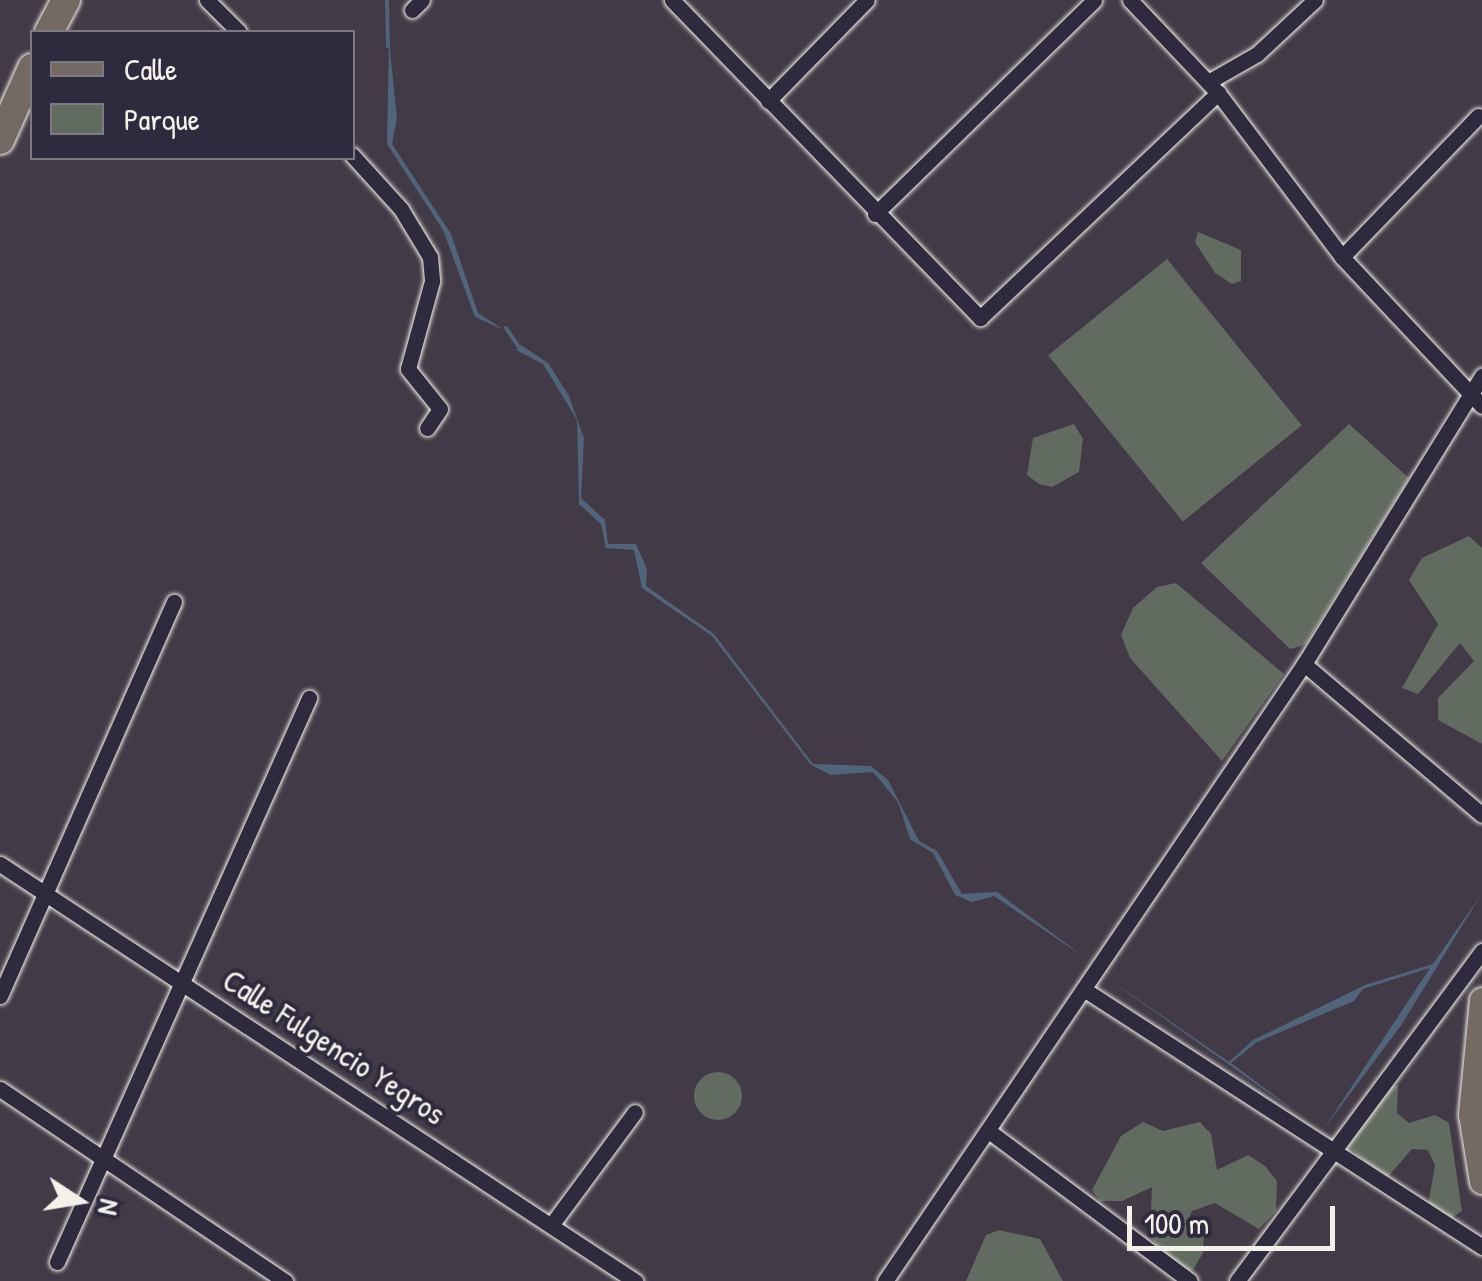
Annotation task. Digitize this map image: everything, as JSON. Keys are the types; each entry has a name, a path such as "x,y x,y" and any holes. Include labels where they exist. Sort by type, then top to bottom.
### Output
{"highway":[{"path":"50,30 66,0"},
{"path":"0,140 30,72"}],"main road":[{"path":"1482,1000 1471,1114 1482,1181"}],"street":[{"path":"208,0 236,30"},
{"path":"672,0 875,214 980,318 1213,88 1316,0"},
{"path":"768,101 867,0"},
{"path":"875,214 1094,0"},
{"path":"1130,0 1213,88 1342,257 1476,400"},
{"path":"1342,257 1478,116"},
{"path":"355,158 401,209 430,257 432,281 408,369 440,408 427,428"},
{"path":"884,1281 990,1132 1304,664 1476,400 1482,376"},
{"path":"0,996 174,602"},
{"path":"1304,664 1482,815"},
{"path":"57,1262 99,1160 309,698"},
{"name":"Calle Fulgencio Yegros","path":"0,864 634,1281"},
{"path":"1237,1281 1482,950"},
{"path":"1085,990 1482,1247"},
{"path":"0,1090 99,1160 285,1281"},
{"path":"552,1224 635,1112"},
{"path":"990,1132 1190,1281"}],"green space":[{"path":"1198,232 1241,250 1241,281 1232,284 1215,273 1195,242"},
{"path":"1167,259 1302,425 1183,522 1048,355"},
{"path":"1074,424 1083,439 1079,472 1052,487 1039,484 1027,475 1033,438"},
{"path":"1349,424 1409,478 1305,645 1290,649 1201,563"},
{"path":"1469,536 1482,548 1482,744 1438,720 1438,698 1474,661 1460,643 1418,694 1402,688 1438,624 1409,580 1422,558"},
{"path":"1176,583 1284,674 1222,761 1130,658 1121,635 1133,608 1157,587"},
{"path":"718,1072 735,1079 742,1096 735,1113 718,1120 701,1113 694,1096 701,1079"},
{"path":"1398,1085 1397,1113 1409,1123 1435,1115 1449,1123 1462,1211 1447,1221 1428,1205 1435,1165 1428,1150 1412,1149 1386,1179 1345,1144 1380,1088"},
{"path":"1143,1122 1163,1131 1200,1122 1211,1134 1217,1170 1248,1155 1265,1166 1277,1181 1276,1211 1259,1229 1215,1203 1192,1211 1188,1220 1204,1232 1203,1253 1193,1270 1176,1269 1150,1237 1152,1187 1122,1201 1100,1201 1092,1190 1121,1136"},
{"path":"999,1230 1040,1239 1063,1281 966,1281 986,1235"}],"water":[{"path":"389,41 397,118 392,144 451,234 478,313 504,330 475,317 443,230 387,144"},
{"path":"521,345 548,363 569,396 584,438 581,498 605,520 608,544 636,544 647,569 646,586 714,634 813,764 871,766 888,780 919,841 937,851 962,894 997,892 1084,957 994,896 972,902 955,895 933,853 910,839 898,802 873,772 831,775 811,765 712,636 642,588 634,550 606,548 601,524 579,504 577,420 543,364 516,350"},
{"path":"1482,893 1402,1024 1323,1130 1430,968 1363,989 1354,1001 1257,1042 1231,1063 1307,1120 1100,973 1229,1062 1253,1040 1365,985 1433,964"}],"waterway":[{"path":"387,0 388,46"},
{"path":"506,328 520,349"}]}
